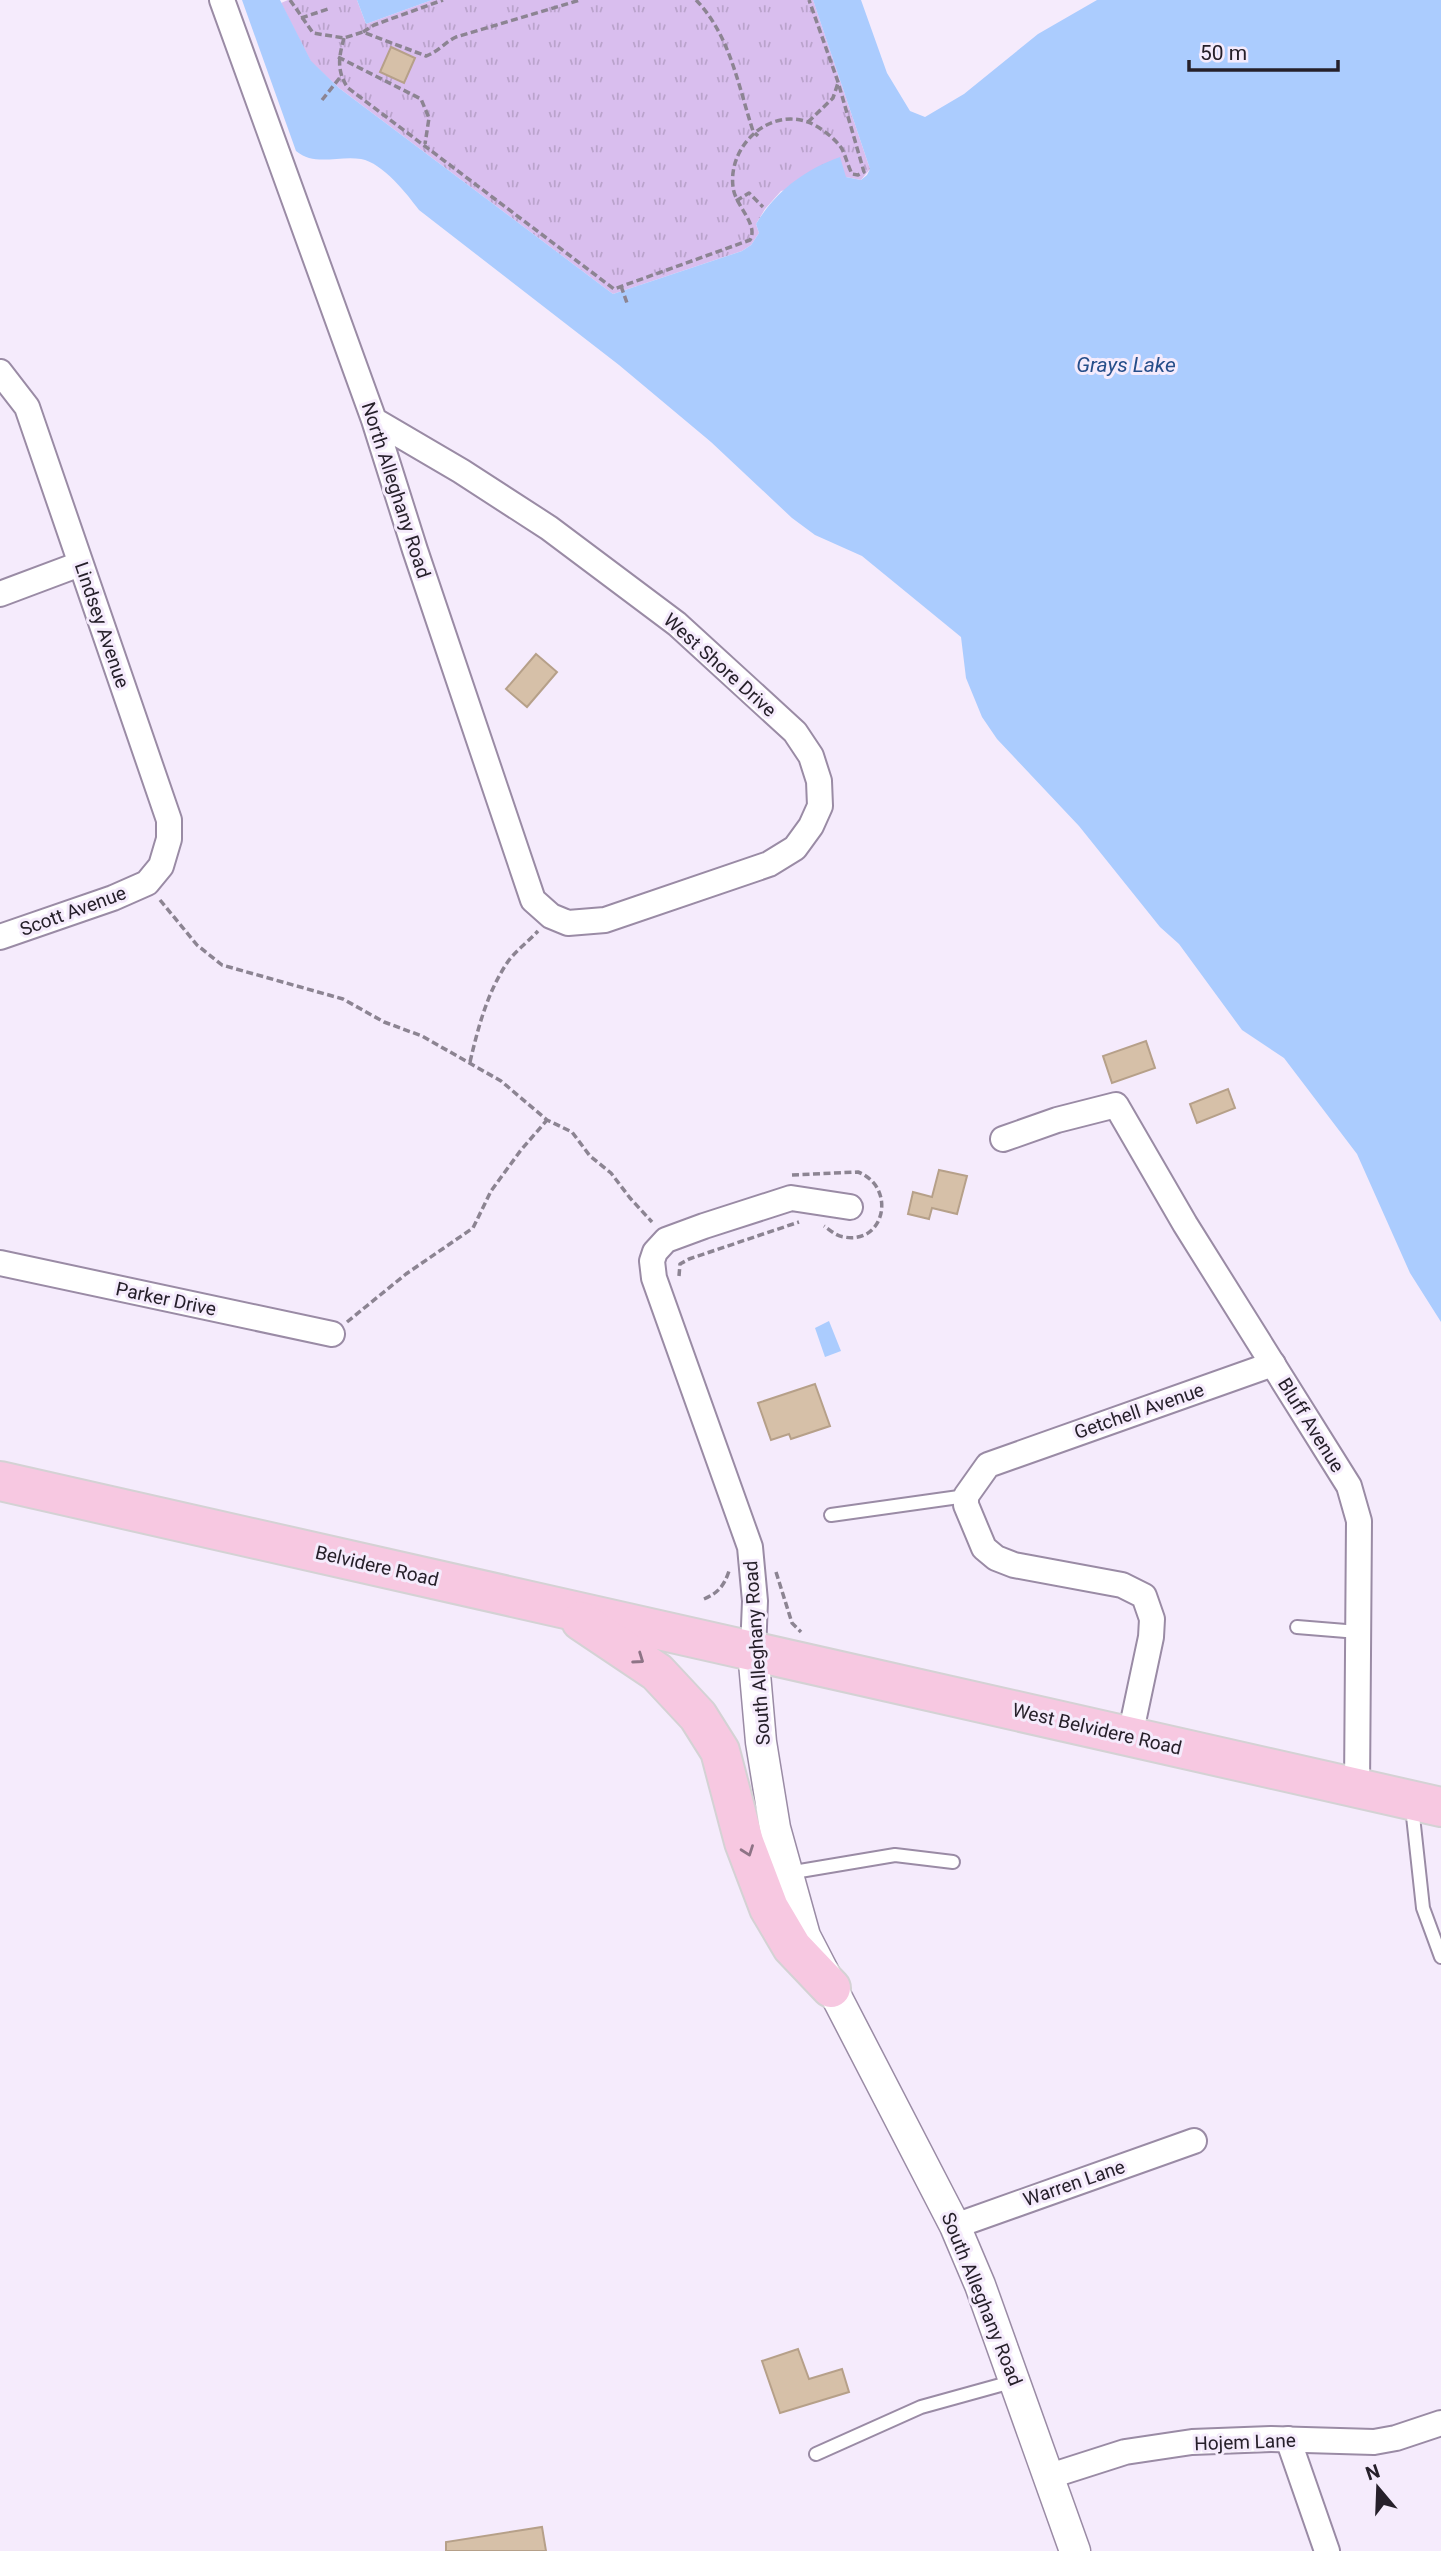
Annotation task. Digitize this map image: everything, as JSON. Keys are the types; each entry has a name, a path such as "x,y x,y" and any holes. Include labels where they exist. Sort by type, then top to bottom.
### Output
{"main road":[{"name":"Belvidere Road","path":"0,1481 753,1651"},
{"path":"562,1608 657,1672 698,1716 720,1751 744,1842 769,1908 792,1947 831,1988"},
{"name":"West Belvidere Road","path":"753,1651 1426,1803"}],"street":[{"name":"North Alleghany Road","path":"222,0 374,420 533,900 551,916"},
{"name":"Lindsey Avenue","path":"0,372 27,407 169,820 169,839 161,866 147,883"},
{"name":"West Shore Drive","path":"374,420 461,471 549,528 677,624 795,732 811,756 818,781 820,806 811,826 794,848 769,864 614,917 586,923 568,923 551,916"},
{"path":"0,594 80,564"},
{"name":"Scott Avenue","path":"0,937 113,898 147,883"},
{"name":"Bluff Avenue","path":"1003,1139 1057,1120 1116,1105 1185,1224 1349,1486 1359,1521 1357,1787"},
{"name":"South Alleghany Road","path":"850,1207 791,1198 666,1240 655,1252 652,1261 654,1278 750,1547 755,1601 753,1651 765,1766 775,1828 805,1936 955,2226 980,2285 1075,2551"},
{"name":"Parker Drive","path":"0,1263 332,1334"},
{"name":"Getchell Avenue","path":"967,1496 988,1465 1273,1364"},
{"path":"967,1496 966,1505 984,1548 996,1558 1014,1565 1122,1585 1144,1597 1152,1619 1151,1637 1130,1736"},
{"name":"Warren Lane","path":"955,2226 1194,2141"},
{"name":"Hojem Lane","path":"1050,2476 1125,2452 1192,2442 1374,2442 1396,2438 1441,2423"},
{"path":"1288,2440 1326,2551"}],"lane":[{"path":"831,1515 967,1496"},
{"path":"1297,1627 1359,1632"},
{"path":"1426,1803 1423,1908 1441,1957"},
{"path":"788,1873 895,1855 953,1862"},
{"path":"816,2454 921,2407 1015,2381"}],"path":[{"path":"290,0 313,33 344,38 363,32 374,24 443,0"},
{"path":"363,32 426,57 456,37 580,0"},
{"path":"696,0 716,25 724,41 756,134"},
{"path":"344,38 338,57 348,88 614,289 750,240 753,232 750,222 736,201 732,174 740,148 756,134 788,120 804,123 839,145 852,174 864,172 838,82 809,0"},
{"path":"301,18 328,9"},
{"path":"338,57 421,99 429,118 425,144"},
{"path":"322,100 342,75"},
{"path":"804,123 833,98 838,82"},
{"path":"833,98 842,97"},
{"path":"736,201 749,194 763,207"},
{"path":"621,286 627,303"},
{"path":"147,883 191,939 222,965 343,999 384,1022 422,1036 470,1062 513,1090 547,1120 572,1132 590,1156 611,1173 653,1223 649,1228"},
{"path":"470,1062 478,1027 497,981 519,949 551,916"},
{"path":"332,1334 406,1274 473,1228 491,1191 520,1150 547,1120"},
{"path":"790,1175 858,1172 866,1175 877,1186 883,1207 875,1226 866,1233 856,1237 844,1237 818,1223"},
{"path":"682,1286 678,1274 680,1264 689,1259 787,1225 810,1222"},
{"path":"704,1599 720,1588 730,1568"},
{"path":"776,1572 792,1623 804,1634"}],"green space":[{"path":"288,0 357,0 366,24 432,0 813,0 870,169 861,180 846,177 781,191 756,224 759,233 751,245 742,251 613,294 339,88 311,62 281,3"}],"water":[{"name":"Grays Lake","path":"242,0 280,0 311,61 339,88 613,294 742,251 751,245 759,233 756,224 772,201 814,168 840,157 846,177 861,180 867,175 870,169 813,0 861,0 887,73 910,111 925,117 964,94 1038,34 1097,0 1441,0 1441,1322 1410,1273 1357,1154 1284,1058 1242,1030 1179,944 1160,927 1079,826 997,739 982,717 966,678 961,637 862,556 815,535 792,518 711,442 619,365 419,210 394,180 378,166 353,158 319,160 303,156 296,151"},
{"path":"357,0 432,0 366,24"},
{"path":"829,1321 841,1351 825,1357 815,1328"}],"building":[{"path":"391,47 415,58 404,83 380,72"},
{"path":"536,654 557,672 527,707 506,689"},
{"path":"1146,1041 1155,1068 1112,1083 1103,1056"},
{"path":"1228,1089 1235,1108 1197,1123 1190,1104"},
{"path":"939,1170 967,1176 957,1214 932,1208 929,1219 908,1214 913,1192 932,1197"},
{"path":"815,1384 830,1426 791,1439 789,1434 771,1440 758,1403"},
{"path":"798,2349 809,2379 842,2369 849,2392 780,2413 762,2361"},
{"path":"542,2527 546,2551 446,2551 446,2542"}]}
